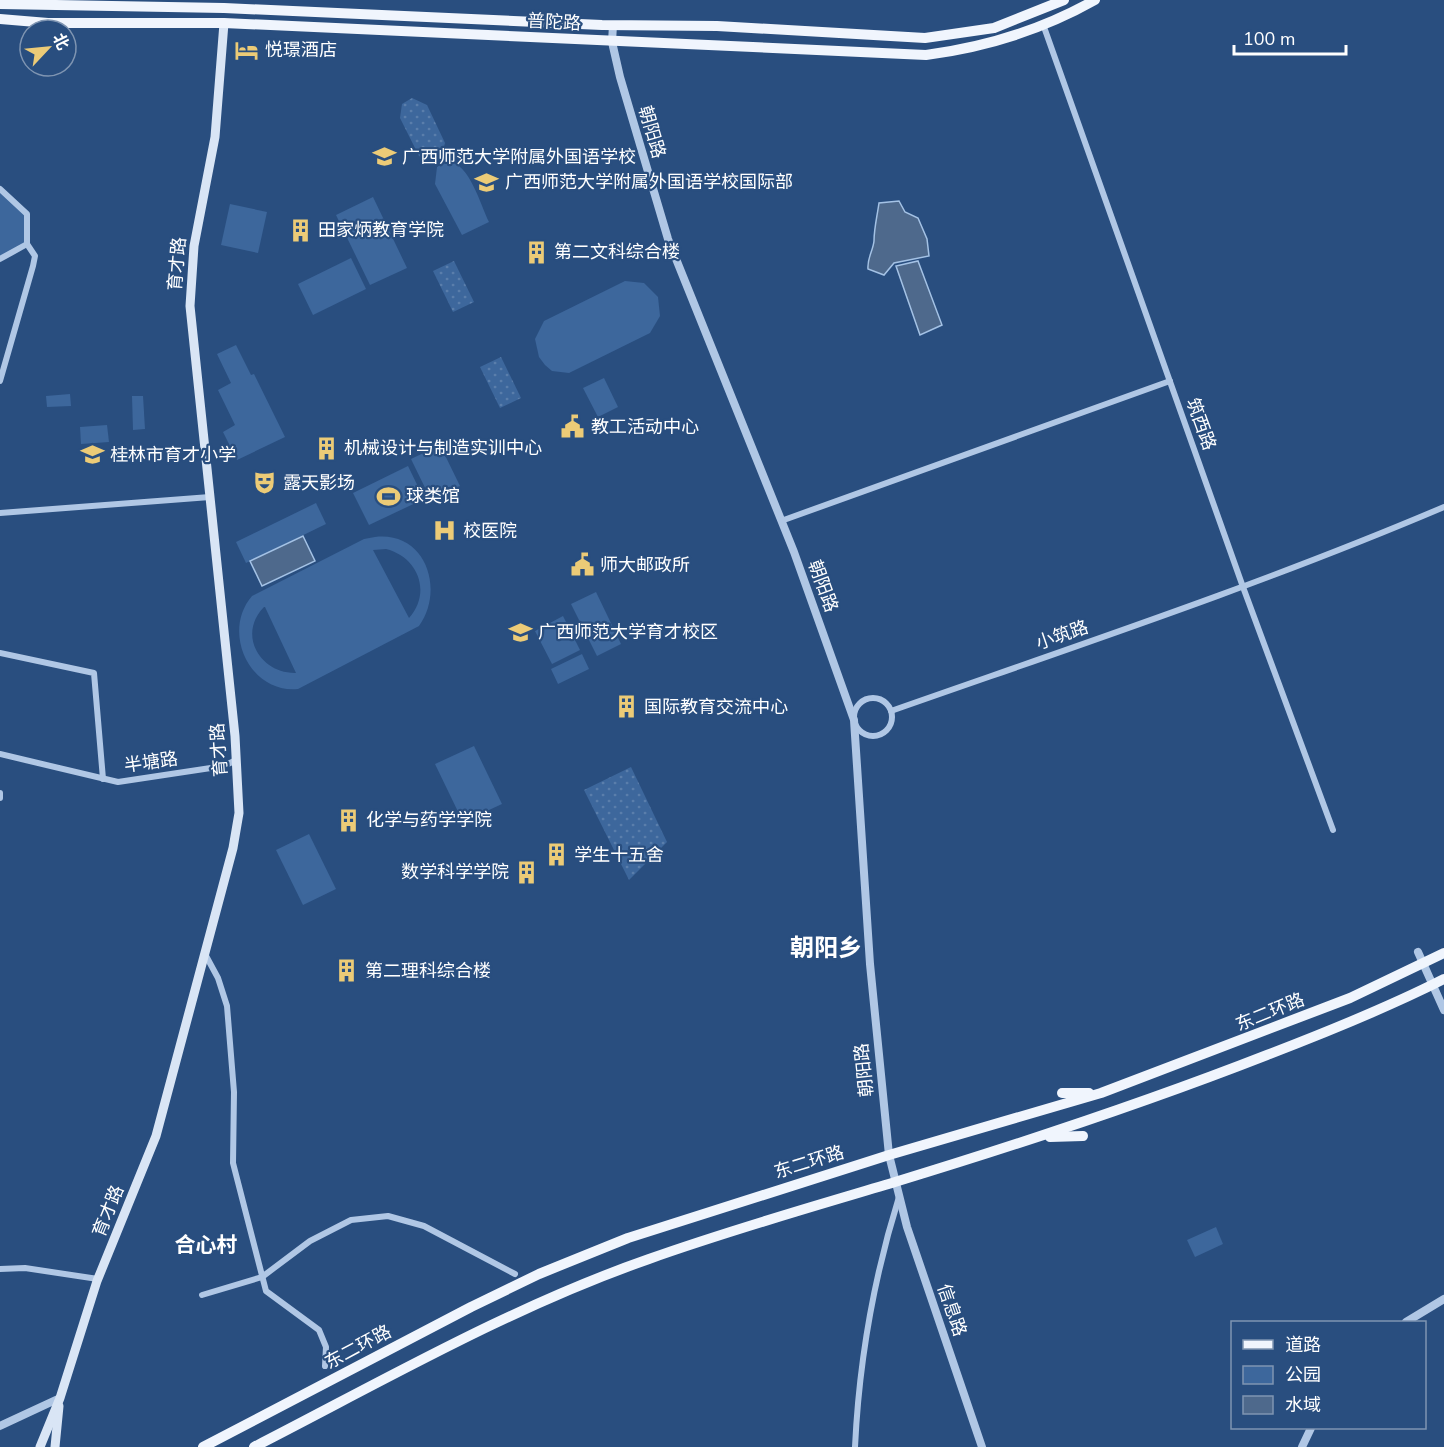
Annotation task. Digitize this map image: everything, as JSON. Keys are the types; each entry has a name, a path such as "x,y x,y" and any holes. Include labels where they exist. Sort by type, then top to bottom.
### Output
{"main road":[{"name":"普陀路","path":"0,4 224,4 612,25 717,26 925,38 994,28 1064,0"},
{"name":"普陀路","path":"0,19 48,23 224,23 926,55 965,50 1044,27 1095,0"},
{"name":"育才路","path":"40,1447 60,1398 98,1279 156,1136 237,831 239,813 236,760 192,335 190,276 215,137 224,23"},
{"name":"东二环路","path":"203,1447 471,1307 549,1270 628,1238 700,1213 889,1155 1101,1093 1286,1024 1424,964 1444,953"},
{"path":"254,1447 485,1328 570,1290 728,1231 1038,1137 1220,1073 1359,1018 1439,981"},
{"path":"1062,1093 1101,1093"},
{"path":"1038,1137 1083,1136"},
{"path":"55,1447 60,1398"}],"street":[{"path":"224,4 224,23"},
{"name":"朝阳路","path":"612,25 612,42 630,117 668,239 781,521 854,720 870,964 889,1155 896,1181"},
{"name":"筑西路","path":"1044,27 1243,586 1333,830"},
{"path":"0,189 27,214 27,244 35,256 0,381"},
{"path":"0,259 27,244"},
{"path":"781,521 1170,381"},
{"path":"0,513 210,497"},
{"name":"小筑路","path":"891,711 1243,586 1365,540 1444,507"},
{"path":"0,653 94,673 103,779"},
{"path":"865,699 884,701 891,711 891,724 877,736 865,735 854,720 856,708 865,699"},
{"name":"半塘路","path":"0,754 118,782 224,766 236,760"},
{"path":"0,793 0,798"},
{"path":"1418,952 1424,964 1439,981 1444,1010"},
{"path":"205,954 218,978 227,1006 234,1092 233,1163 266,1291 319,1330 326,1347 325,1366"},
{"name":"信息路","path":"896,1181 907,1227 982,1447"},
{"path":"855,1447 865,1340 889,1228 899,1197"},
{"path":"202,1295 262,1277 310,1241 351,1220 388,1216 424,1226 515,1274"},
{"path":"0,1269 25,1268 98,1279"},
{"path":"1409,1321 1444,1299"},
{"path":"0,1426 60,1398"},
{"path":"1302,1447 1311,1429"}],"green space":[{"path":"412,98 427,105 445,143 443,150 425,159 419,156 400,118 402,104"},
{"path":"448,161 456,164 468,177 489,222 462,235 435,184 437,167"},
{"path":"0,189 27,214 27,244 0,259"},
{"path":"373,197 407,268 370,285 336,215"},
{"path":"230,204 267,212 258,253 221,245"},
{"path":"351,258 366,289 313,315 298,284"},
{"path":"454,261 474,302 453,312 433,271"},
{"path":"625,281 644,283 658,297 660,316 650,333 569,373 552,371 545,365 539,357 535,339 544,321"},
{"path":"236,345 251,375 254,374 285,437 237,460 223,432 235,425 218,390 231,383 217,354"},
{"path":"501,357 521,398 500,408 480,367"},
{"path":"604,378 618,407 598,417 583,388"},
{"path":"70,394 71,406 47,407 46,396"},
{"path":"132,396 143,396 145,429 133,430"},
{"path":"107,425 109,442 81,444 80,427"},
{"path":"440,445 460,486 431,500 411,459"},
{"name":"球类馆","path":"408,466 424,499 369,525 353,493"},
{"path":"316,503 326,524 246,563 236,542"},
{"path":"393,538 407,543 418,553 426,566 430,580 427,612 419,626 298,689 281,688 266,682 245,658 240,643 239,626 243,611 252,596 364,539","holes":["386,549 406,560 418,577 420,597 409,618 373,550","265,607 296,673 283,672 272,667 256,650 253,629 256,618"]},
{"path":"596,592 621,644 597,656 571,604"},
{"path":"563,616 580,650 552,664 535,631"},
{"path":"582,654 589,669 558,684 551,669"},
{"path":"474,746 502,804 463,822 435,764"},
{"path":"631,767 667,842 629,880 584,790"},
{"path":"309,834 336,889 303,905 276,850"},
{"path":"1216,1227 1223,1244 1195,1257 1187,1240"}],"water":[{"path":"899,201 905,212 918,218 927,239 929,256 894,263 884,275 868,269 879,203"},
{"path":"918,261 942,325 920,335 896,266"},
{"path":"303,536 315,561 262,586 250,561"}],"place":[{"name":"悦璟酒店","path":"247,50"},
{"name":"广西师范大学附属外国语学校","path":"384,157"},
{"name":"广西师范大学附属外国语学校国际部","path":"487,182"},
{"name":"田家炳教育学院","path":"300,230"},
{"name":"第二文科综合楼","path":"536,252"},
{"name":"教工活动中心","path":"573,427"},
{"name":"机械设计与制造实训中心","path":"326,448"},
{"name":"桂林市育才小学","path":"92,455"},
{"name":"露天影场","path":"265,483"},
{"name":"球类馆","path":"388,496"},
{"name":"校医院","path":"445,531"},
{"name":"师大邮政所","path":"582,565"},
{"name":"广西师范大学育才校区","path":"520,632"},
{"name":"国际教育交流中心","path":"626,707"},
{"name":"化学与药学学院","path":"348,820"},
{"name":"学生十五舍","path":"556,855"},
{"name":"数学科学学院","path":"527,872"},
{"name":"第二理科综合楼","path":"347,971"}],"district":[{"name":"朝阳乡","path":"826,948"},
{"name":"合心村","path":"206,1245"}]}
